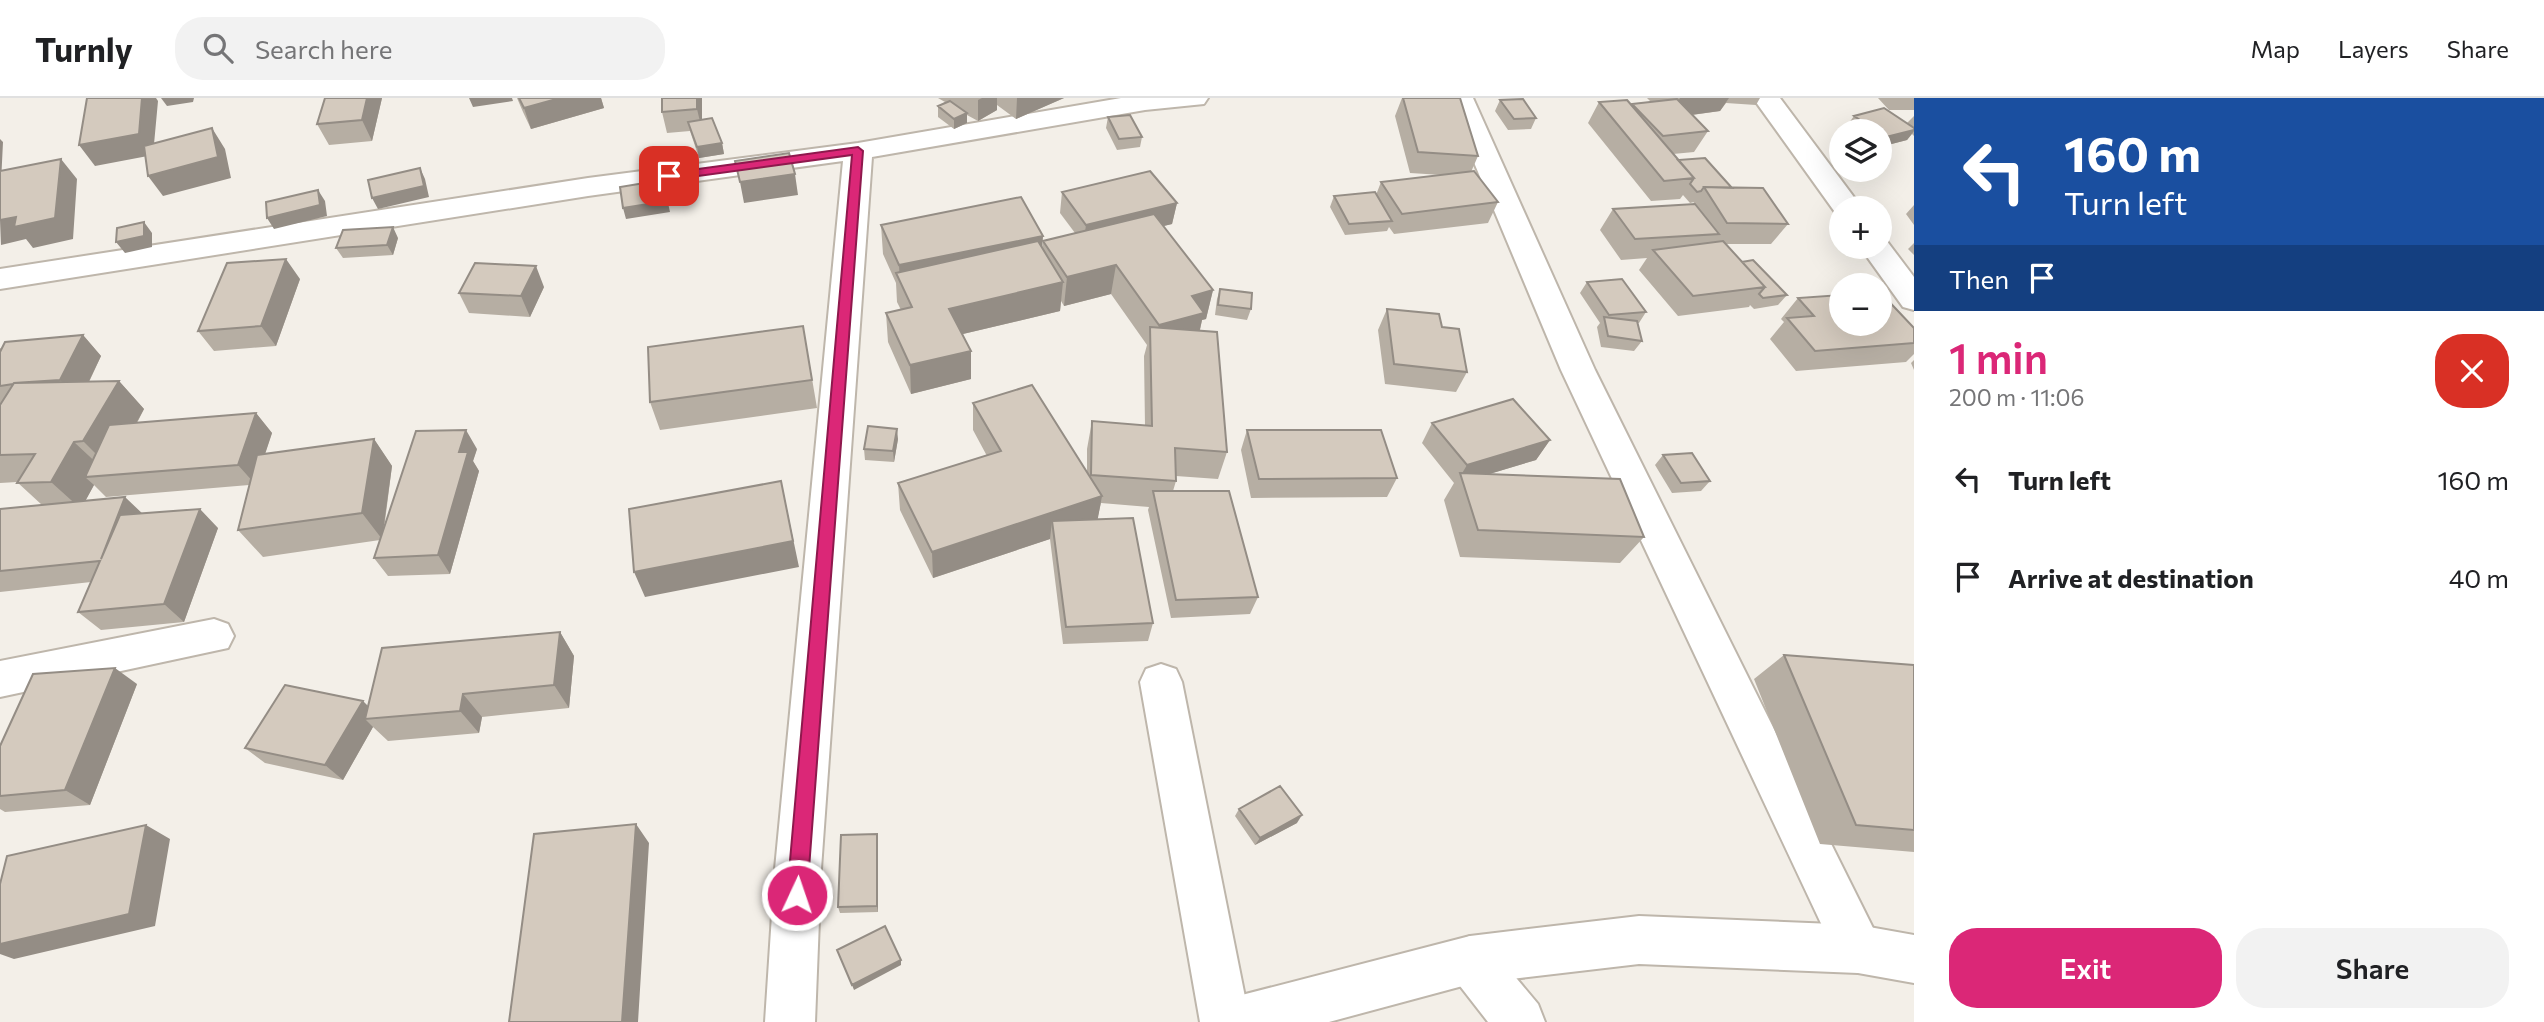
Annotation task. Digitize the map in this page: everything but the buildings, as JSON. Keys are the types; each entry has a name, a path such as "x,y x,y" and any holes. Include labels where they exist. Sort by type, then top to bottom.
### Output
{"street":[{"path":"0,279 588,187 858,151 1142,100 1195,98"},
{"path":"1460,98 1578,370 1858,948"},
{"path":"1766,98 1838,196"},
{"path":"790,1022 798,869 858,151"},
{"path":"1884,259 1914,299"},
{"path":"0,679 214,636"},
{"path":"1161,682 1225,1022"},
{"path":"1234,1022 1470,960 1639,940 1858,948 1914,959"},
{"path":"1470,960 1520,1022"}],"route":[{"path":"669,176 858,151 797,895"}]}
